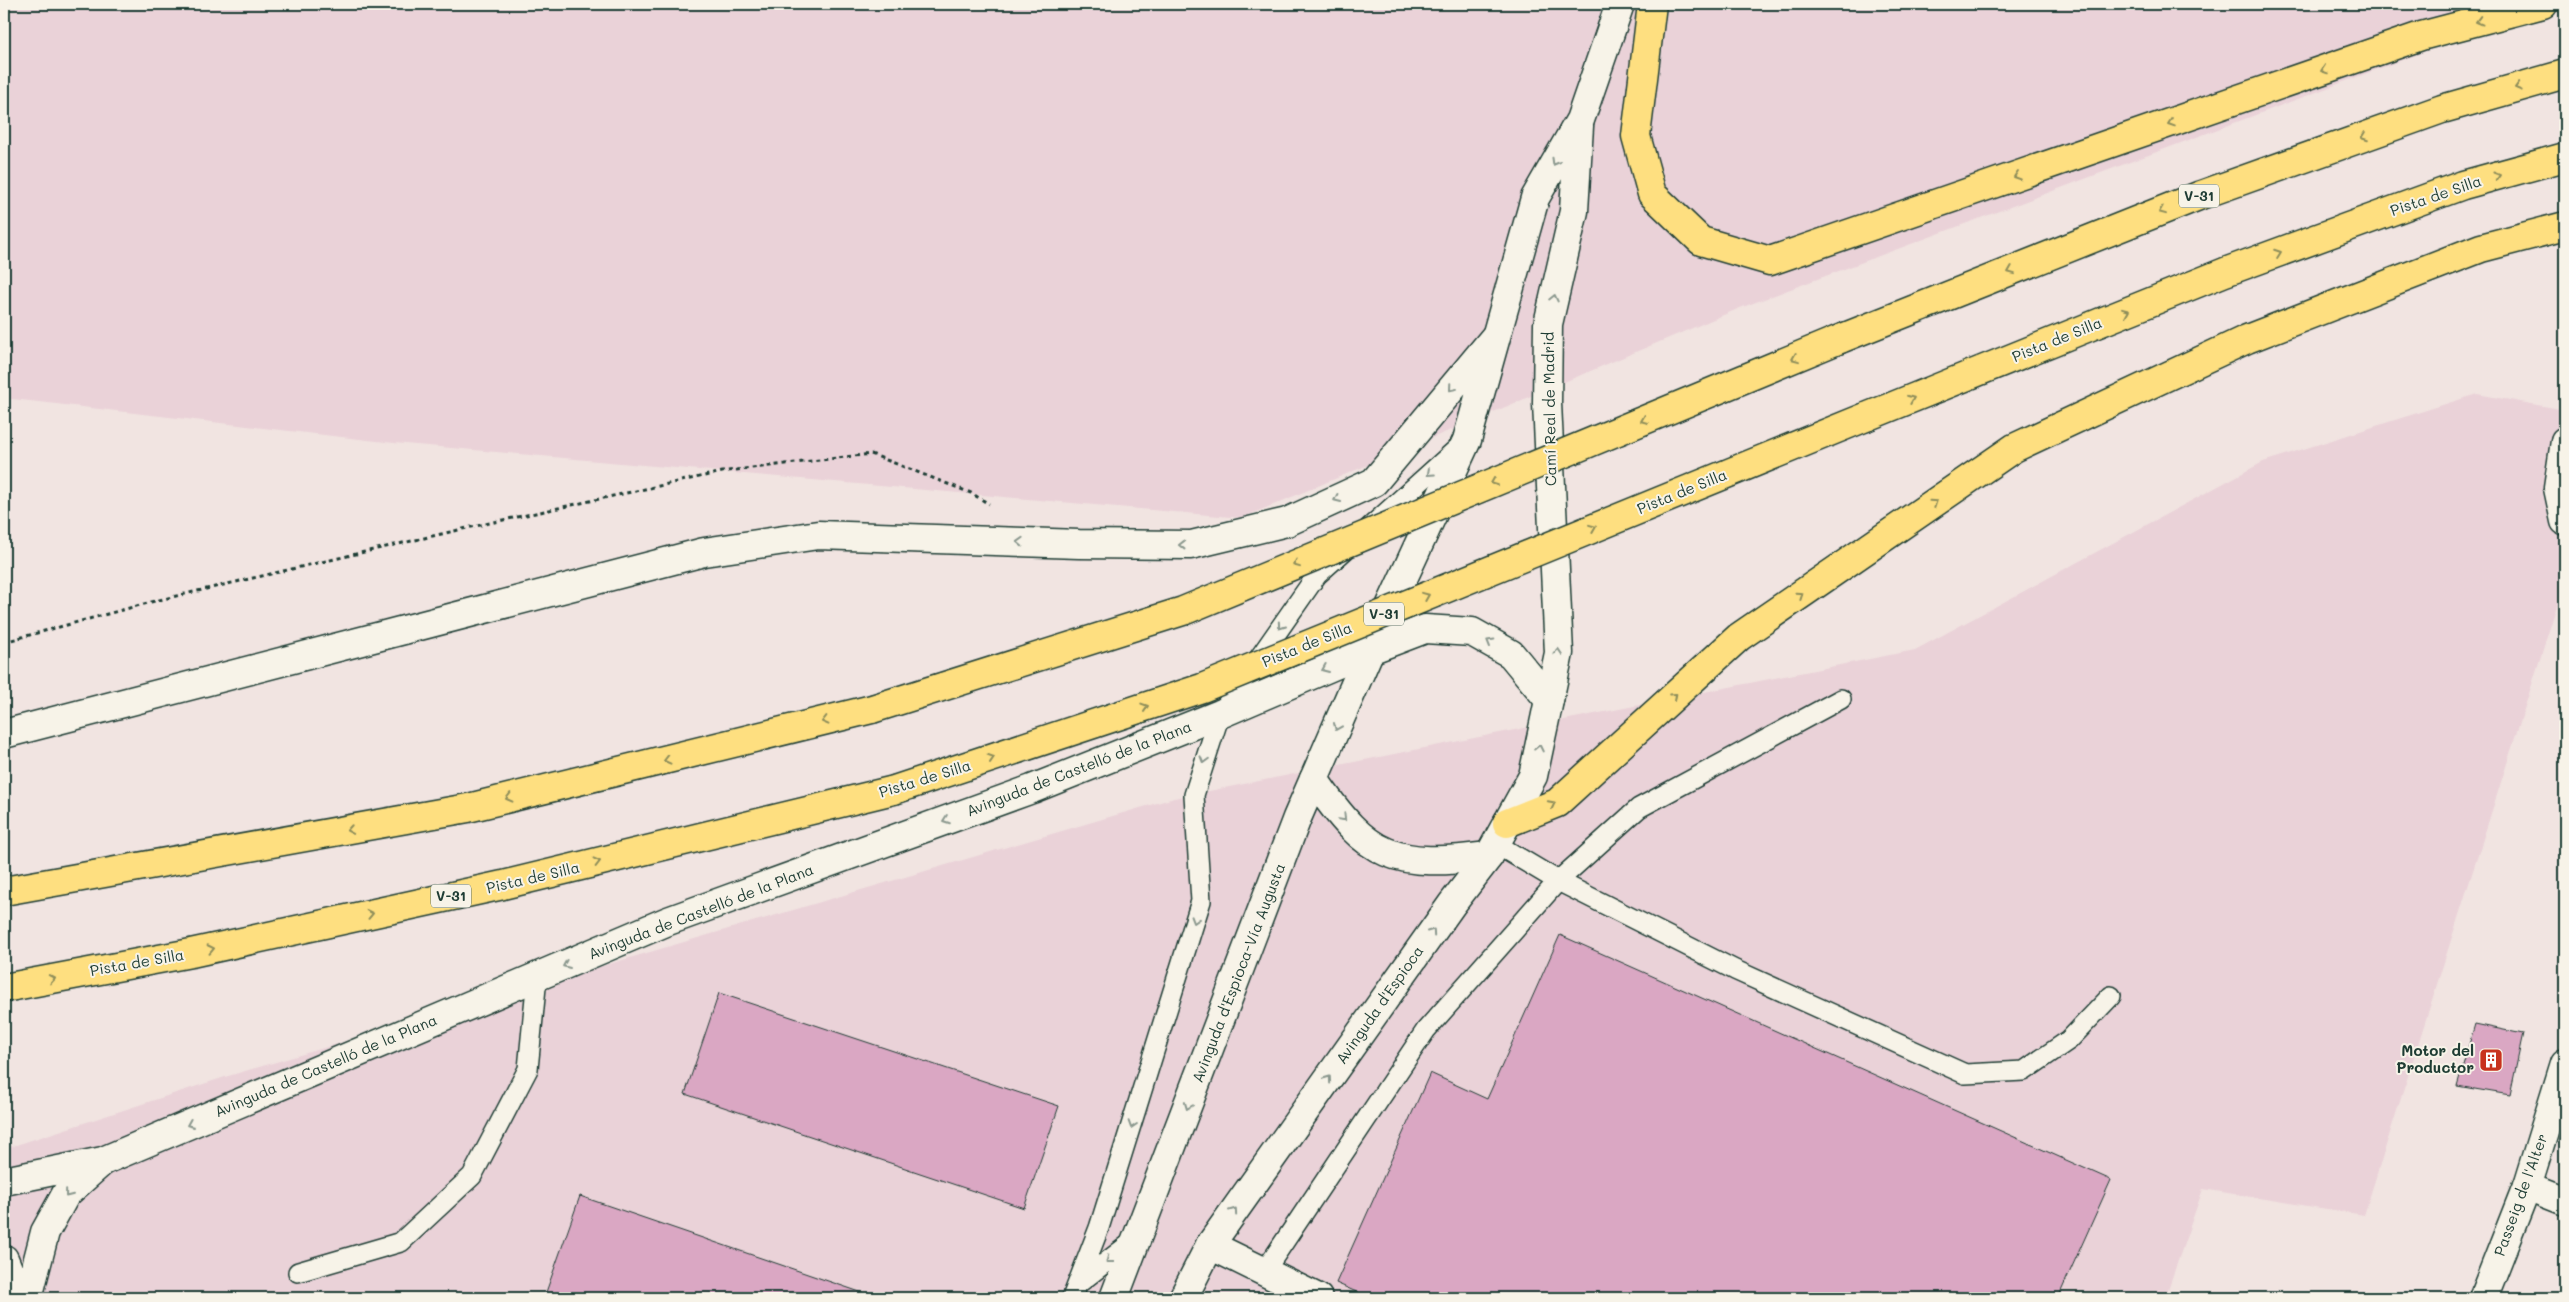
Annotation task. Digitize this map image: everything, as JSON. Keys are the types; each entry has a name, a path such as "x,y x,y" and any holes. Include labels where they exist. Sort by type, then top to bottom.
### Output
{"highway":[{"path":"1652,4 1636,136 1652,194 1700,241 1770,261 2422,36 2543,4"},
{"name":"V-31","path":"4,891 468,808 872,710 1182,611 1840,339 2201,195 2442,108 2565,74"},
{"name":"Pista de Silla","path":"4,988 190,953 503,885 894,790 1202,688 2225,272 2463,185 2565,157"},
{"path":"1498,841 1556,803 1738,637 2014,448 2247,339 2481,248 2565,226"}],"street":[{"name":"Camí Real de Madrid","path":"1370,650 1467,440 1534,198 1580,120 1620,4"},
{"name":"Camí Real de Madrid","path":"1549,700 1559,653 1547,403 1548,324 1574,211 1580,120"},
{"path":"4,734 704,552 818,535 1079,544 1191,545 1287,522 1374,482 1494,338"},
{"path":"2565,441 2558,488 2565,521"},
{"name":"Avinguda de Castelló de la Plana","path":"4,1181 103,1161 668,922 1032,789 1425,629 1472,632 1511,654 1549,700"},
{"name":"Avinguda d'Espioca-Vía Augusta","path":"1114,1298 1139,1237 1297,818 1370,650"},
{"name":"Avinguda d'Espioca","path":"1183,1298 1210,1245 1498,841 1533,776 1549,700"},
{"path":"1314,779 1334,810 1366,842 1399,858 1441,862 1498,841"},
{"name":"Passeig de l'Alter","path":"2483,1298 2528,1186 2565,1063"},
{"path":"28,1298 50,1224 66,1194 103,1161"},
{"path":"2528,1186 2565,1201"},
{"path":"1210,1245 1318,1298"},
{"path":"4,1259 20,1298"}],"lane":[{"path":"1075,1291 1099,1228 1201,901 1194,795 1220,714 1317,575 1467,440"},
{"path":"1264,1272 1426,1030 1558,880 1638,808 1841,699"},
{"path":"1498,841 1558,880 1735,970 1965,1074 2024,1071 2069,1040 2111,996"},
{"path":"298,1272 401,1242 472,1176 528,1069 537,977"},
{"path":"1075,1291 1139,1237"}],"path":[{"path":"4,642 174,596 468,528 727,471 871,454 971,493 994,508"}],"shaded area":[{"path":"4,4 2552,4 1740,308 1242,518 394,443 4,398"},
{"path":"2477,394 2565,410 2565,580 2364,1215 2203,1189 2165,1298 4,1298 4,1149 225,1077 1174,798 1915,650 2263,462"}],"building":[{"path":"1560,935 2111,1180 2058,1298 1370,1298 1336,1283 1430,1073 1487,1099"},
{"path":"719,993 1059,1106 1024,1208 685,1094"},
{"name":"Motor del Productor","path":"2475,1024 2523,1034 2510,1095 2457,1086"},
{"path":"580,1196 863,1293 861,1298 544,1298"}],"place":[{"name":"Motor del Productor","path":"2491,1060"}]}
